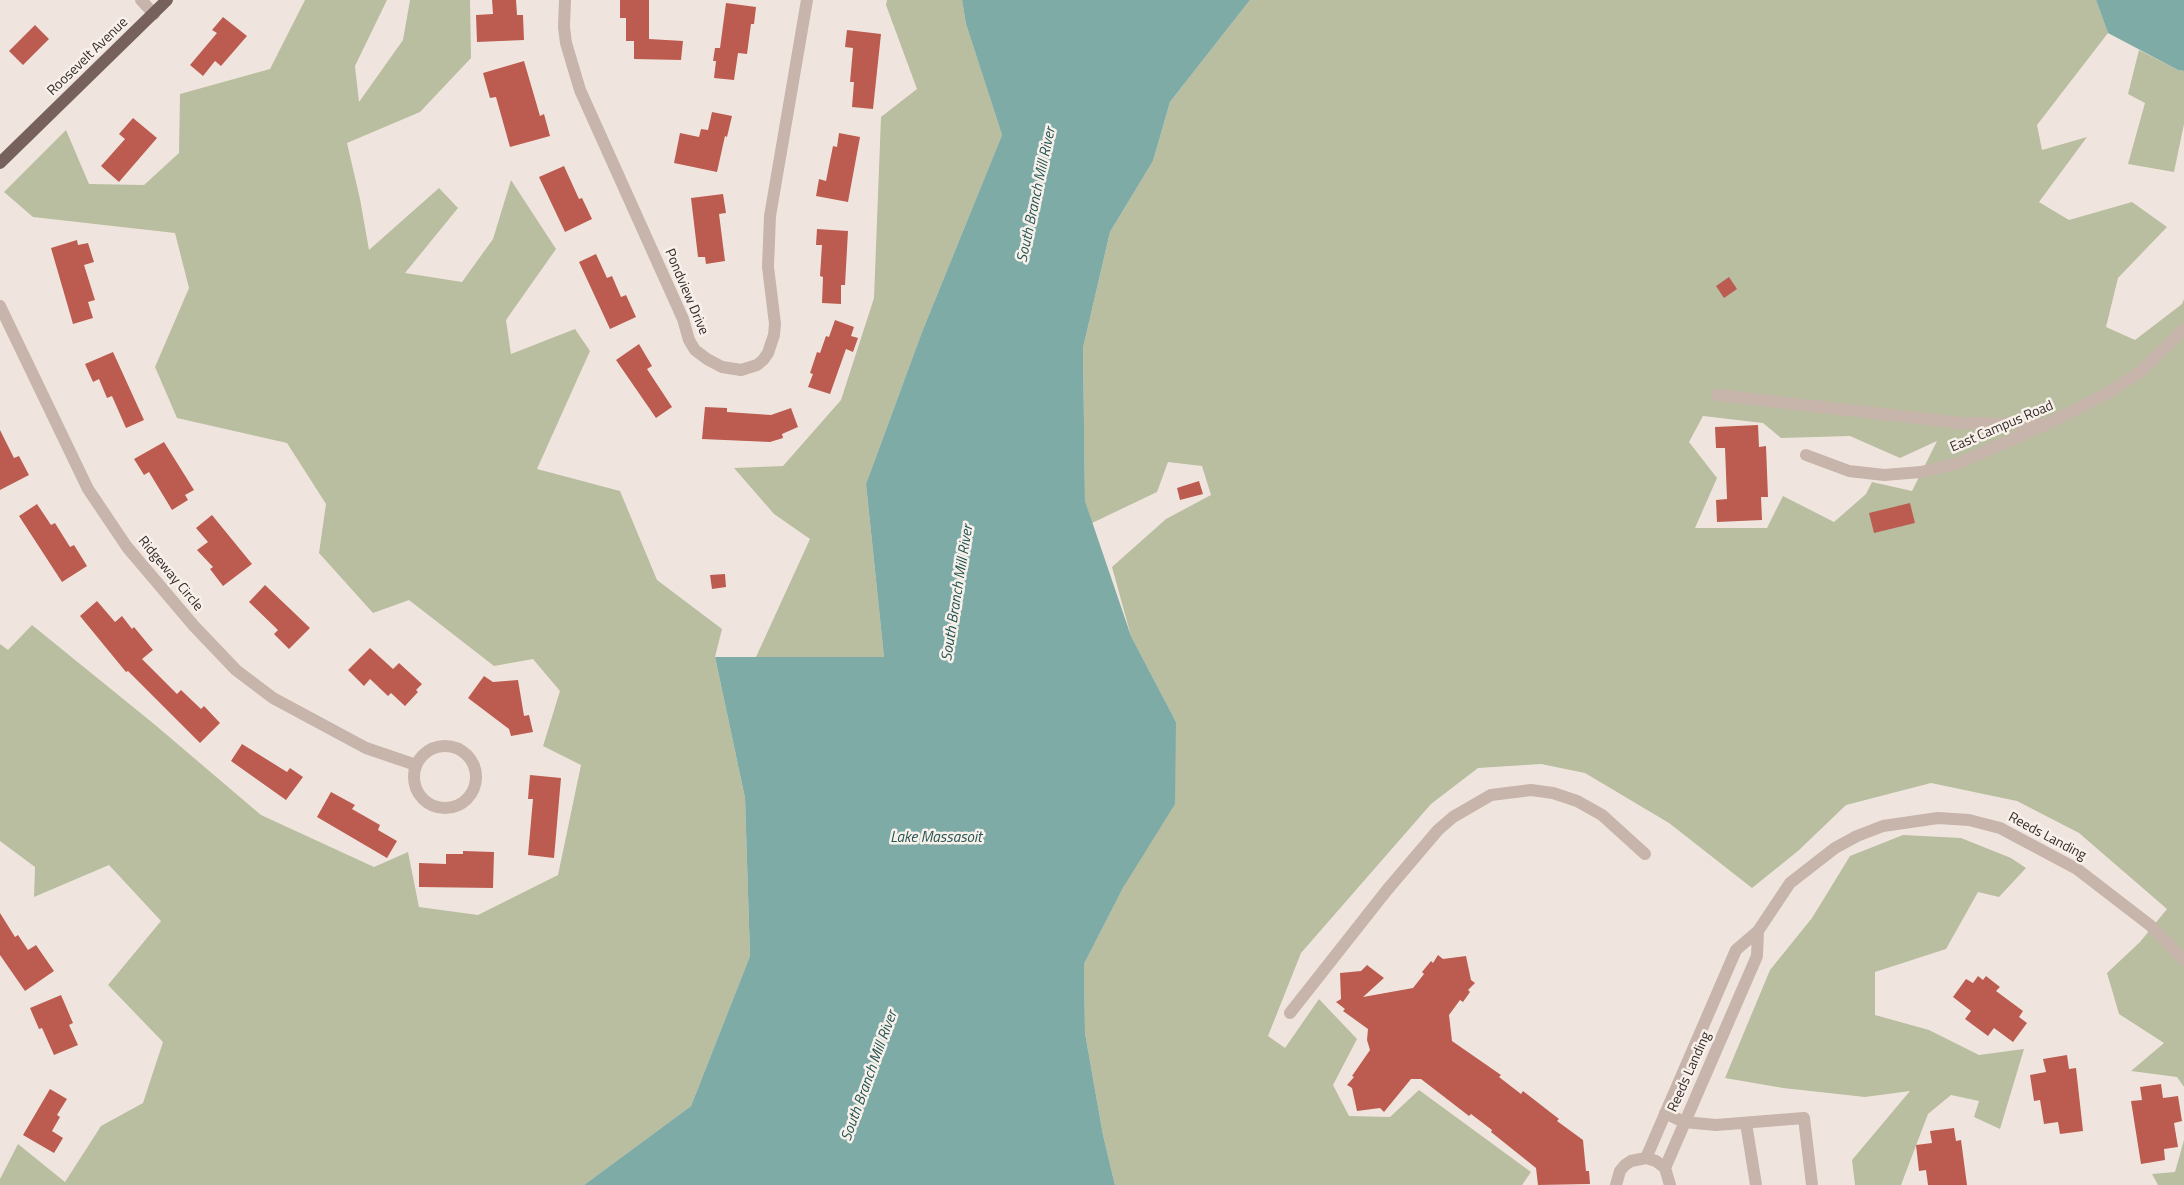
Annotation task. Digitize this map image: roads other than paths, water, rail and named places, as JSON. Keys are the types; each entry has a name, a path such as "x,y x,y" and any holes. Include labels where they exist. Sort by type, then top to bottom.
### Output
{"main road":[{"name":"Roosevelt Avenue","path":"0,163 167,0"},
{"name":"Roosevelt Avenue","path":"0,151 30,135"}],"street":[{"path":"141,0 154,14"},
{"name":"Pondview Drive","path":"565,0 564,28 566,43 580,90 683,319 690,340 695,350 707,359 722,367 740,370 757,365 763,360 768,353 774,336 775,324 768,268 770,216 807,0"},
{"name":"Ridgeway Circle","path":"0,306 88,488 127,547 194,626 236,670 272,698 366,748 416,765"},
{"name":"East Campus Road","path":"1806,455 1834,466 1867,474 1893,475 1921,472 1974,457 2047,424 2100,397 2140,372 2184,329"},
{"path":"1717,395 1961,423 2047,424"},
{"path":"444,745 459,748 474,763 477,778 473,792 469,798 457,806 443,808 429,804 416,787 414,772 416,765 424,753 437,746 444,745"},
{"path":"1290,1013 1387,890 1438,830 1452,817 1491,795 1530,790 1553,793 1577,801 1602,815 1645,854"},
{"name":"Reeds Landing","path":"1646,1158 1736,950 1758,932 1790,883 1835,848 1857,836 1883,826 1938,818 1969,820 2000,828 2077,869 2151,926 2184,960"},
{"name":"Reeds Landing","path":"1665,1168 1757,956 1758,932"},
{"path":"1665,1113 1684,1122 1716,1125 1804,1118 1812,1185"},
{"path":"1746,1123 1756,1185"},
{"path":"1616,1185 1620,1171 1625,1165 1631,1161 1646,1158 1656,1161 1665,1168 1670,1185"}],"water":[{"name":"Lake Massasoit","path":"962,0 1250,0 1170,102 1153,161 1110,232 1083,348 1085,501 1131,636 1176,722 1175,804 1124,886 1084,964 1085,1033 1103,1135 1115,1185 584,1185 691,1106 750,956 745,798 715,657 884,657 866,484 922,332 1002,135 966,24"},
{"path":"2096,0 2184,0 2184,71 2178,70 2108,33"}],"water label":[{"name":"South Branch Mill River","path":"1037,195"},
{"name":"South Branch Mill River","path":"958,593"},
{"name":"South Branch Mill River","path":"870,1076"}]}
